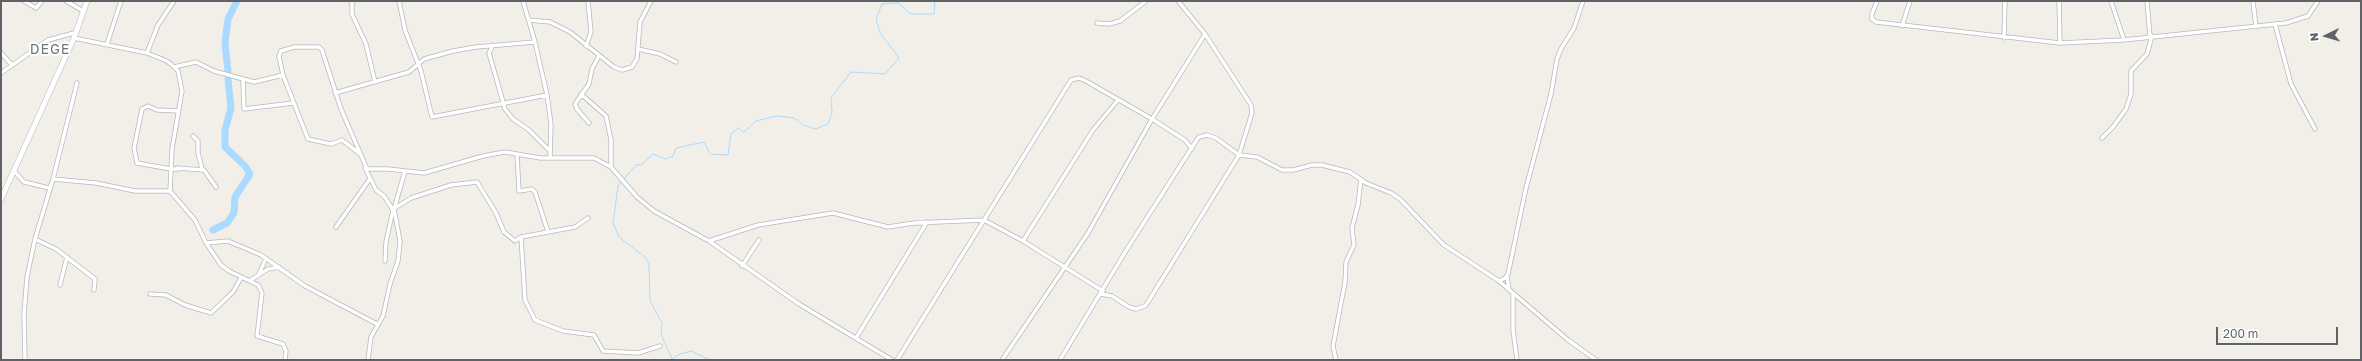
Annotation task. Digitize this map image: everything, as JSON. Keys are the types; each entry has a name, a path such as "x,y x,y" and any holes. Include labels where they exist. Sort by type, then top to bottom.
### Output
{"main road":[{"path":"1,199 74,35 87,1"}],"street":[{"path":"24,1 36,8 42,1"},
{"path":"66,1 83,11"},
{"path":"107,44 121,1"},
{"path":"147,53 158,25 173,1"},
{"path":"352,1 352,14 366,44 375,82"},
{"path":"399,1 405,30 421,71 432,116 547,95"},
{"path":"523,1 535,42 547,95 551,124 550,158"},
{"path":"586,46 591,32 588,1"},
{"path":"529,20 555,25 570,32 617,69 626,69 632,67 635,63 638,49 640,22 652,1"},
{"path":"1097,23 1109,24 1120,20 1146,1"},
{"path":"709,241 758,225 834,213 888,227 928,222 984,220 1023,241 1102,293 1112,296 1132,308 1145,306 1187,242 1239,155 1252,113 1251,104 1205,34 1178,1"},
{"path":"1517,360 1513,330 1511,291 1507,276 1528,180 1554,79 1557,59 1561,49 1574,28 1583,1"},
{"path":"1877,1 1872,14 1874,21 1902,26 2060,43 2124,40 2275,24 2304,19 2318,1"},
{"path":"1902,26 1910,1"},
{"path":"2004,38 2005,1"},
{"path":"2059,1 2060,43"},
{"path":"2111,1 2124,40"},
{"path":"2102,138 2113,127 2127,105 2131,94 2131,71 2147,54 2151,36 2147,1"},
{"path":"2253,1 2256,26"},
{"path":"2275,24 2291,84 2315,129"},
{"path":"1002,360 1063,267 1088,233 1152,119 1205,34"},
{"path":"1,73 48,40 74,35 147,53 167,61 174,67 181,82 179,111 171,167 170,191 195,220 206,243 221,265 241,278 251,280 258,285 262,293 257,336 283,344 286,351 285,360"},
{"path":"415,69 424,59 453,51 493,45 535,42"},
{"path":"493,45 489,53 507,113 550,151"},
{"path":"360,154 342,140 331,144 310,141 305,135 283,75 279,54 281,51 294,47 319,47 322,50 335,93 360,154 369,180 394,209 400,241 398,261 390,284 385,309 371,337 368,360"},
{"path":"638,49 660,54 676,62"},
{"path":"1,53 12,65"},
{"path":"589,123 575,106 581,94 590,84 592,69 599,56"},
{"path":"174,67 188,62 196,62 214,71 254,82 283,75"},
{"path":"335,93 415,69 421,71"},
{"path":"896,360 1070,80 1083,79 1185,140 1192,149"},
{"path":"243,80 244,109 293,103"},
{"path":"25,360 24,314 27,277 35,239 49,188 53,179 77,83"},
{"path":"581,94 606,116 611,140 611,167"},
{"path":"1023,241 1093,130 1118,100"},
{"path":"179,111 157,110 148,106 142,109 134,148 136,163 179,169 202,169"},
{"path":"1060,360 1102,293 1127,249 1199,137 1210,135 1239,155 1257,157 1282,170 1301,169 1316,165 1350,172 1400,199 1444,245 1499,281 1578,348 1596,360"},
{"path":"193,136 198,141 198,152 202,169 207,173 216,187"},
{"path":"365,168 424,174 495,153 550,158 594,158 611,167 637,197 654,211 709,241 742,266 892,360"},
{"path":"517,154 519,191 532,189 535,192 548,232"},
{"path":"14,171 24,182 49,188"},
{"path":"385,261 386,242 405,172"},
{"path":"53,179 96,183 135,191 170,191"},
{"path":"1336,360 1333,346 1345,282 1346,262 1354,245 1352,228 1358,205 1361,179"},
{"path":"336,227 369,180"},
{"path":"394,209 412,198 451,185 477,182 496,213 504,232 515,241 521,237 575,227 588,218"},
{"path":"856,338 928,222"},
{"path":"521,237 525,300 535,320 563,331 594,335 603,351 638,352 660,346"},
{"path":"35,239 56,249 95,278 94,290"},
{"path":"742,266 759,240"},
{"path":"206,243 228,241 266,258 304,286 378,324"},
{"path":"60,285 67,257"},
{"path":"258,275 266,258"},
{"path":"251,280 268,269 279,267"},
{"path":"1499,281 1507,276"},
{"path":"150,294 166,295 185,305 211,313 233,292 241,278"}],"waterway":[{"path":"228,71 225,43 228,19 237,1"},
{"path":"710,360 691,351 680,354 672,359 661,334 662,323 650,301 649,264 645,257 619,237 613,223 618,186 636,165 642,164 653,154 665,159 673,156 676,148 704,142 710,154 728,155 731,134 738,128 744,132 756,121 777,116 794,118 803,125 815,129 828,124 832,112 831,98 851,72 885,74 899,58 880,33 876,19 882,4 899,3 910,14 934,14 935,1"},
{"path":"213,230 227,223 234,213 235,197 250,174 245,166 225,147 225,130 231,108 228,79"}],"district":[{"name":"DEGE","path":"50,50"}]}
